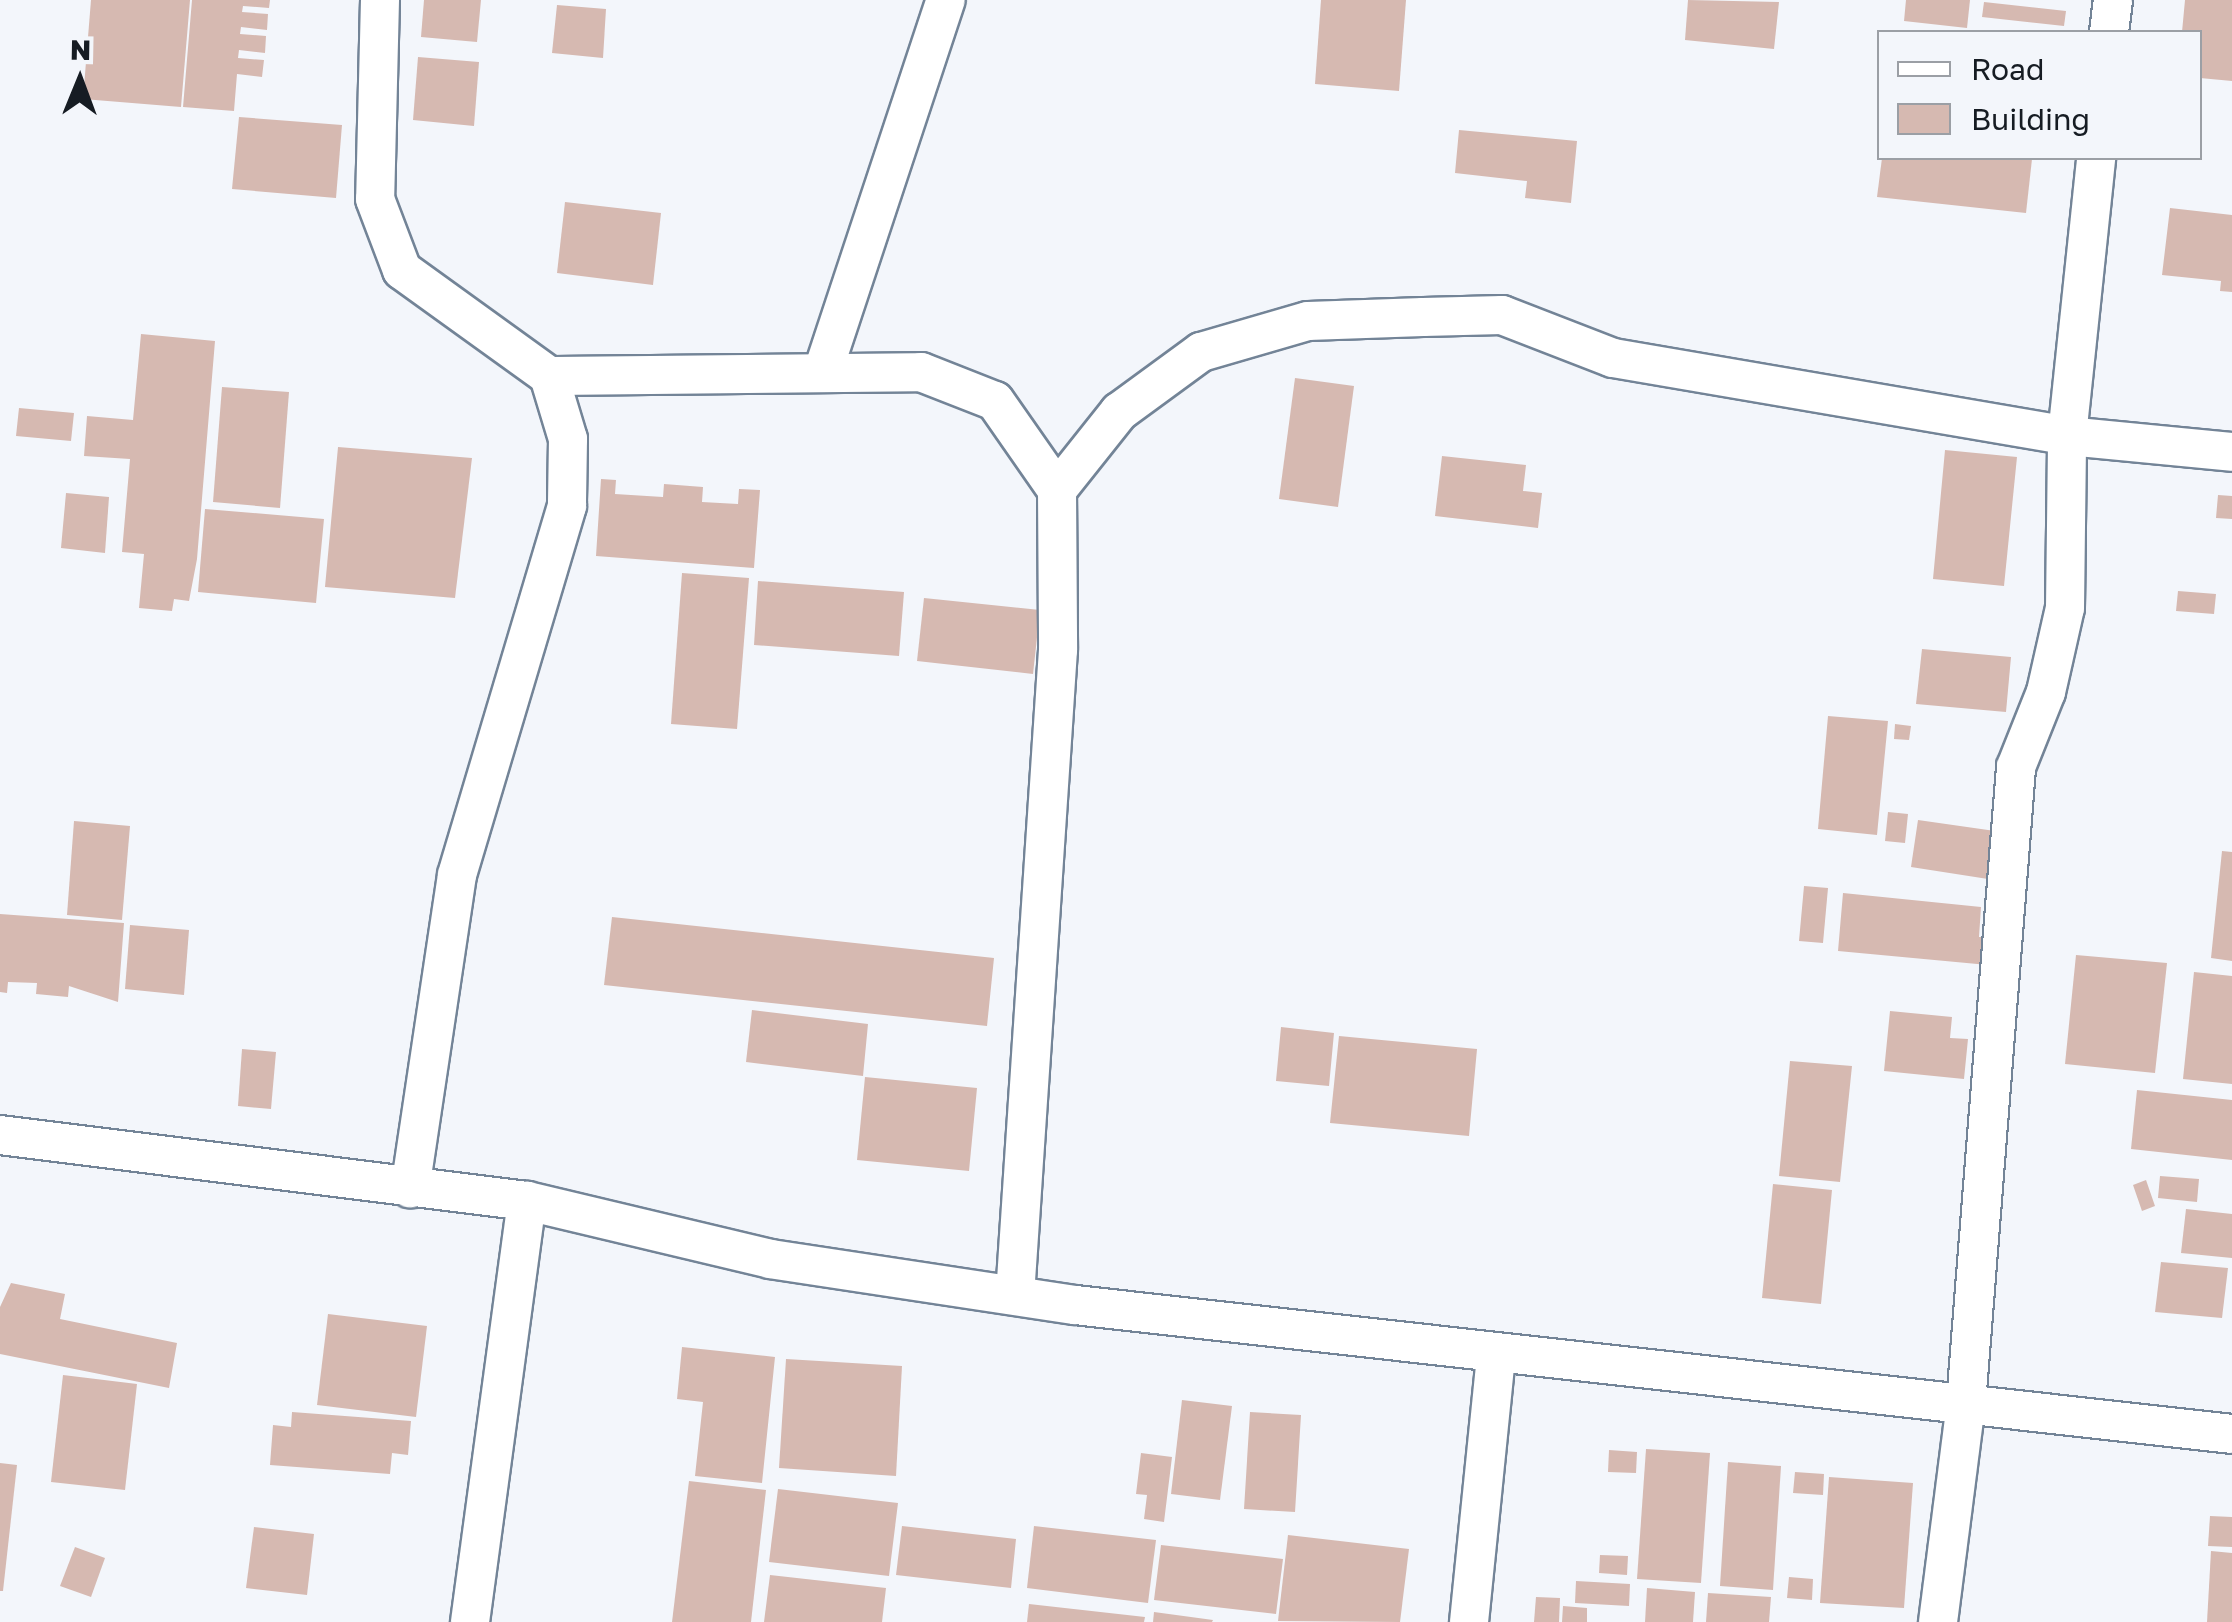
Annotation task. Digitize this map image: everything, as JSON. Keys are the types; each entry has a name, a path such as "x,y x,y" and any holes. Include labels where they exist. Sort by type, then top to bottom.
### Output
{"street":[{"path":"380,0 375,199 402,270 549,376 921,372 995,402 1057,490 1058,650 1015,1296"},
{"path":"824,371 946,0"},
{"path":"2109,30 2112,0"},
{"path":"1938,1622 1966,1403 2016,767 2046,692 2065,608 2066,436 2096,160"},
{"path":"1057,490 1119,412 1200,352 1308,321 1502,315 1613,358 2066,436 2232,452"},
{"path":"410,1188 456,875 567,506 568,439 549,376"},
{"path":"0,1135 527,1201 770,1260 1015,1296 1496,1354 2232,1434"},
{"path":"470,1622 527,1201"},
{"path":"1469,1622 1496,1354"}],"building":[{"path":"91,0 190,0 181,107 83,99"},
{"path":"192,0 270,0 269,8 243,6 242,12 268,14 267,30 241,27 240,34 266,36 265,53 239,50 238,58 264,60 262,77 237,74 234,111 183,107"},
{"path":"424,0 481,0 477,42 421,37"},
{"path":"1321,0 1406,0 1399,91 1315,84"},
{"path":"1688,0 1779,2 1774,49 1685,40"},
{"path":"1906,0 1970,0 1967,28 1904,21"},
{"path":"2185,0 2232,0 2232,81 2202,78 2202,30 2182,30"},
{"path":"1984,2 2066,11 2064,26 1982,17"},
{"path":"557,5 606,9 603,58 552,53"},
{"path":"418,57 479,62 474,126 413,120"},
{"path":"239,117 342,125 336,198 232,189"},
{"path":"1459,130 1577,141 1571,203 1525,198 1527,181 1455,173"},
{"path":"1882,160 2032,160 2026,213 1877,197"},
{"path":"565,202 661,213 653,285 557,273"},
{"path":"2170,208 2232,215 2232,292 2220,291 2221,281 2162,275"},
{"path":"141,334 215,341 197,559 189,601 174,599 172,611 139,608 144,554 122,552 130,459 84,456 87,416 133,420"},
{"path":"1295,378 1354,386 1338,507 1279,499"},
{"path":"222,387 289,392 280,508 213,502"},
{"path":"19,408 74,413 71,441 16,436"},
{"path":"338,447 472,458 455,598 325,587"},
{"path":"1945,450 2017,457 2004,586 1933,579"},
{"path":"1442,456 1526,465 1523,491 1542,493 1538,528 1435,516"},
{"path":"601,479 616,480 615,494 663,497 664,484 703,487 702,502 738,504 739,489 760,490 754,568 596,556"},
{"path":"66,493 109,497 105,553 61,548"},
{"path":"2218,495 2232,496 2232,519 2216,518"},
{"path":"205,509 324,519 316,603 198,592"},
{"path":"682,573 749,578 737,729 671,724"},
{"path":"758,581 904,592 899,656 754,645"},
{"path":"2178,591 2216,594 2214,614 2176,611"},
{"path":"924,598 1040,610 1033,674 917,661"},
{"path":"1922,649 2011,657 2006,712 1916,704"},
{"path":"1828,716 1888,721 1877,835 1818,829"},
{"path":"1895,724 1911,726 1909,740 1894,739"},
{"path":"1888,812 1908,814 1905,843 1885,841"},
{"path":"1918,820 1995,831 1988,879 1911,867"},
{"path":"74,821 130,826 122,920 67,915"},
{"path":"2222,851 2232,852 2232,961 2211,958"},
{"path":"1804,886 1828,888 1823,943 1799,941"},
{"path":"1843,893 1981,907 1979,937 1992,937 1988,965 1838,951"},
{"path":"0,914 124,923 118,1002 69,986 68,997 36,994 37,983 8,982 7,993 0,992"},
{"path":"612,917 994,958 987,1026 604,985"},
{"path":"130,925 189,930 184,995 125,989"},
{"path":"2076,955 2167,963 2155,1073 2065,1064"},
{"path":"2194,972 2232,976 2232,1084 2183,1079"},
{"path":"752,1010 868,1024 863,1076 746,1062"},
{"path":"1890,1011 1952,1017 1950,1038 1968,1039 1964,1079 1884,1071"},
{"path":"1281,1027 1334,1033 1329,1086 1276,1081"},
{"path":"1339,1036 1477,1049 1469,1136 1330,1123"},
{"path":"242,1049 276,1052 271,1109 238,1106"},
{"path":"1790,1061 1852,1066 1840,1182 1779,1176"},
{"path":"865,1077 977,1088 969,1171 857,1160"},
{"path":"2137,1090 2232,1100 2232,1160 2131,1149"},
{"path":"2160,1176 2199,1179 2197,1202 2158,1198"},
{"path":"2146,1180 2155,1206 2142,1211 2133,1185"},
{"path":"1773,1184 1832,1190 1821,1304 1762,1298"},
{"path":"2186,1209 2232,1214 2232,1258 2181,1253"},
{"path":"2161,1262 2228,1268 2222,1318 2155,1312"},
{"path":"11,1283 65,1294 60,1319 177,1343 169,1388 0,1354 0,1307"},
{"path":"328,1314 427,1326 416,1417 317,1405"},
{"path":"682,1347 775,1357 762,1483 695,1476 703,1402 677,1399"},
{"path":"786,1359 902,1366 896,1476 779,1468"},
{"path":"63,1375 137,1384 125,1490 51,1482"},
{"path":"1182,1400 1232,1406 1220,1500 1171,1494"},
{"path":"292,1412 411,1421 408,1455 392,1453 390,1474 270,1465 273,1425 291,1427"},
{"path":"1250,1412 1301,1415 1295,1512 1244,1509"},
{"path":"1646,1449 1710,1453 1701,1583 1637,1579"},
{"path":"1609,1450 1637,1452 1636,1473 1608,1472"},
{"path":"1141,1453 1172,1457 1164,1522 1144,1519 1147,1495 1136,1494"},
{"path":"1728,1462 1781,1466 1773,1590 1720,1586"},
{"path":"0,1463 17,1465 3,1591 0,1591"},
{"path":"1795,1472 1824,1474 1823,1495 1793,1493"},
{"path":"1829,1477 1913,1483 1904,1608 1820,1603"},
{"path":"689,1481 766,1490 751,1622 672,1622"},
{"path":"778,1489 898,1503 889,1576 769,1562"},
{"path":"2210,1516 2232,1517 2232,1547 2208,1546"},
{"path":"902,1526 1016,1539 1011,1588 896,1575"},
{"path":"1034,1526 1156,1540 1148,1603 1027,1588"},
{"path":"254,1527 314,1534 307,1595 246,1588"},
{"path":"1288,1535 1409,1549 1400,1622 1278,1621"},
{"path":"1161,1545 1283,1559 1276,1614 1154,1600"},
{"path":"75,1547 105,1558 91,1597 60,1586"},
{"path":"2211,1551 2232,1553 2232,1622 2207,1622"},
{"path":"1600,1555 1628,1556 1627,1575 1599,1573"},
{"path":"770,1575 886,1588 882,1622 764,1622"},
{"path":"1789,1577 1813,1579 1812,1600 1787,1598"},
{"path":"1576,1581 1630,1584 1629,1606 1575,1603"},
{"path":"1647,1588 1695,1592 1693,1622 1645,1622"},
{"path":"1708,1593 1771,1597 1769,1622 1706,1622"},
{"path":"1536,1597 1560,1598 1559,1622 1534,1622"},
{"path":"1029,1604 1145,1617 1144,1622 1027,1622"},
{"path":"1563,1606 1587,1608 1587,1622 1562,1622"},
{"path":"1154,1612 1213,1620 1153,1622"}]}
